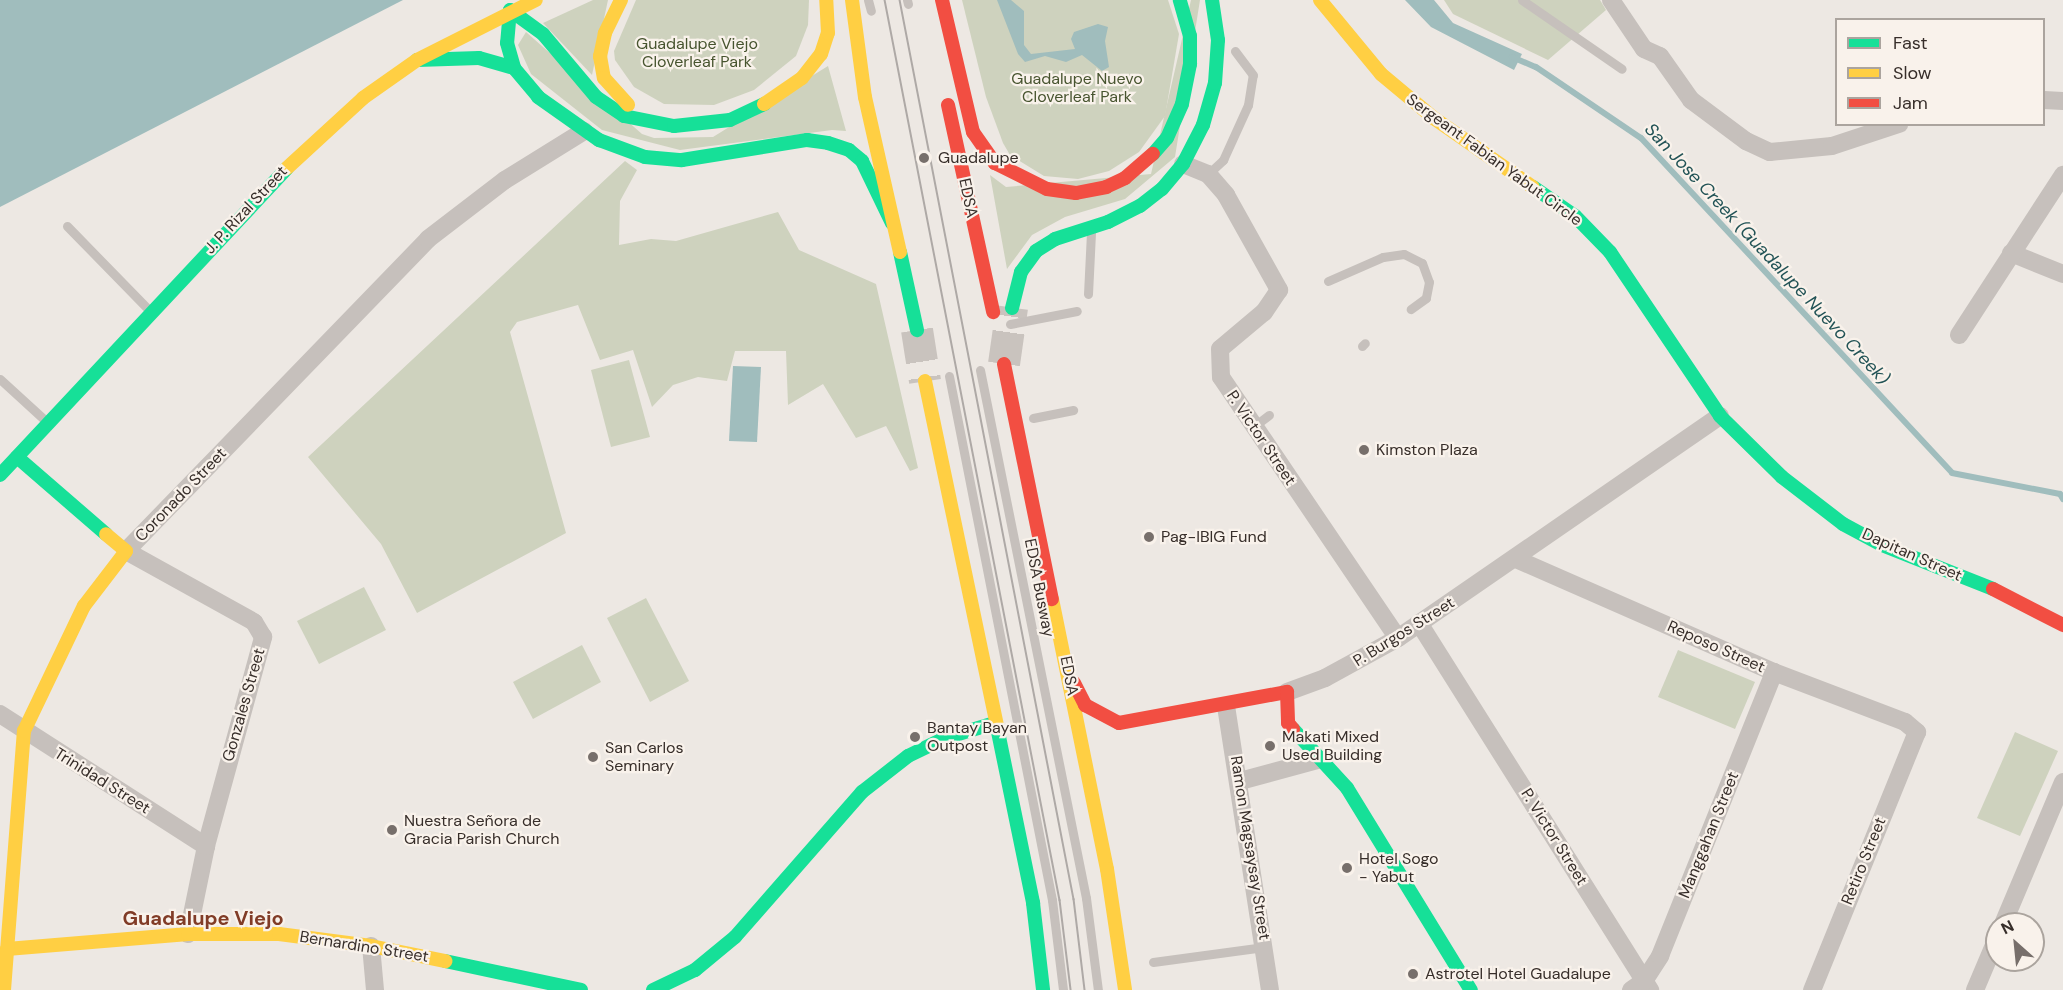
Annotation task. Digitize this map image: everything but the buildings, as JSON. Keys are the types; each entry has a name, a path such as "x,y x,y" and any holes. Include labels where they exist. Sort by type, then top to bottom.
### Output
{"main road":[{"name":"J. P. Rizal Street","path":"0,475 309,144 363,98 417,60 510,10 536,0"},
{"path":"621,0 605,33 602,68 617,95 658,126"},
{"path":"510,10 543,34 597,97 624,116 658,126 730,120 779,97 802,78 821,54 828,33 826,0"},
{"path":"835,0 865,97"},
{"path":"852,0 865,97 917,330"},
{"path":"933,0 934,36"},
{"path":"942,0 973,132 995,163 1047,189 1076,193 1125,178 1140,169 1167,138 1182,104 1190,64 1190,36 1180,0"},
{"path":"1012,308 1021,272 1036,251 1055,239 1091,227 1140,206 1162,189 1183,164 1203,125 1215,83 1218,40 1212,0"},
{"name":"Sergeant Fabian Yabut Circle","path":"1320,0 1381,74 1435,119 1575,216 1610,252 1720,416"},
{"path":"510,10 507,43 514,68 538,97 584,131 622,150 682,160 807,140 828,143 849,150 862,161 892,223"},
{"path":"417,60 479,58 514,68"},
{"name":"EDSA","path":"945,94 993,312"},
{"name":"EDSA","path":"1004,364 1067,667 1115,914 1125,990"},
{"path":"926,381 1033,903 1043,990"},
{"name":"Dapitan Street","path":"1720,416 1782,477 1843,524 1882,545 1997,591 2063,626"},
{"name":"Gonzales Street","path":"16,457 126,551"},
{"name":"Coronado Street","path":"4,990 3,949 24,731 84,606 126,551"},
{"name":"P. Burgos Street","path":"1067,667 1085,705 1119,723 1226,706 1287,692"},
{"path":"1287,692 1288,723 1318,760 1347,789 1471,990"},
{"path":"653,990 695,970 735,937 862,792 899,763 945,738 995,723"},
{"name":"Bernardino Street","path":"3,949 188,934 279,934 371,946 581,990"}],"street":[{"path":"1611,0 1644,49 1660,56 1691,100 1746,141 1770,152 1832,146 1893,126"},
{"path":"2045,100 2063,101"},
{"name":"Coronado Street","path":"126,551 428,239 505,180 584,131"},
{"name":"P. Victor Street","path":"1183,164 1208,174 1226,195 1284,289 1264,312 1220,349 1221,377 1398,638"},
{"path":"1959,335 2063,176"},
{"path":"2011,253 2063,274"},
{"name":"P. Burgos Street","path":"1287,692 1325,678 1398,638 1516,559 1720,416"},
{"name":"Gonzales Street","path":"126,551 261,628 263,637 206,846 188,934"},
{"name":"Reposo Street","path":"1516,559 1774,672 1905,722 1917,732"},
{"name":"P. Victor Street","path":"1419,623 1642,987"},
{"name":"Manggahan Street","path":"1642,987 1660,956 1774,672"},
{"name":"Ramon Magsaysay Street","path":"1226,706 1240,780 1270,990"},
{"name":"Trinidad Street","path":"0,714 206,846"},
{"name":"Retiro Street","path":"1812,990 1917,732"},
{"path":"1240,780 1318,760"},
{"path":"2008,912 2063,782"},
{"path":"371,946 375,990"},
{"path":"1976,990 1985,968"}],"lane":[{"path":"868,0 871,11"},
{"path":"1522,0 1622,69"},
{"path":"1208,174 1223,160 1248,105 1253,75 1235,51"},
{"path":"67,226 150,312"},
{"path":"1088,294 1091,227"},
{"path":"1328,281 1383,257 1404,254 1422,263 1429,282 1426,298 1411,309"},
{"path":"1010,324 1077,311"},
{"name":"EDSA Busway","path":"980,370 1086,898 1098,990"},
{"path":"949,376 1052,900 1063,990"},
{"path":"0,380 48,423"},
{"path":"1033,418 1073,410"},
{"path":"1253,427 1269,415"},
{"path":"1153,962 1265,947"}],"green space":[{"path":"593,0 608,0 592,75 543,23"},
{"name":"Guadalupe Viejo Cloverleaf Park","path":"636,0 809,0 808,25 796,56 754,90 714,105 664,104 634,87 615,60 614,51"},
{"name":"Guadalupe Nuevo Cloverleaf Park","path":"962,0 1168,0 1179,34 1165,116 1139,152 1109,171 1078,179 1044,176 1010,155 1003,143 986,97"},
{"path":"1191,0 1200,0 1175,157 1125,199 1065,217 1032,235 1007,269 990,175 1006,187 1151,174"},
{"path":"1444,0 1600,0 1606,10 1548,60 1453,14"},
{"path":"526,32 642,134 654,138 713,137 828,66 846,131 832,130 680,150 602,130 531,74 518,45"},
{"path":"625,161 637,170 620,201 619,245 651,239 676,241 778,212 799,250 876,284 918,468 910,471 886,426 856,438 823,384 788,405 786,351 735,351 727,381 698,377 673,385 652,407 633,350 600,360 578,305 517,322 510,332 566,533 417,613 381,544 308,457"},
{"path":"629,360 650,437 611,447 591,370"},
{"path":"364,587 386,630 319,664 297,621"},
{"path":"646,598 689,681 650,702 607,618"},
{"path":"582,645 601,682 533,719 513,682"},
{"path":"1678,650 1755,682 1735,729 1658,697"},
{"path":"2015,732 2058,751 2020,836 1977,818"}],"water":[{"path":"0,0 403,0 0,207"},
{"path":"997,0 1011,0 1024,11 1024,45 1031,54 1075,49 1071,39 1074,32 1098,24 1108,27 1105,41 1109,67 1102,71 1082,55 1066,62 1045,56 1025,62 1018,54"},
{"path":"1405,0 1434,0 1453,23 1522,54 1514,70 1431,27"},
{"path":"733,366 761,367 757,442 729,441"}],"waterway":[{"name":"San Jose Creek (Guadalupe Nuevo Creek)","path":"1512,57 1536,67 1641,138 1952,473 2060,494 2063,499"}],"tunnel":[{"path":"1004,364 1012,308"},
{"path":"917,330 925,381"}],"tram line":[{"path":"885,0 1060,900 1071,990"},
{"path":"900,0 1074,899 1085,990"}],"traffic: fast":[{"path":"1153,154 1167,138 1182,104 1190,64 1190,36 1180,0"},
{"path":"1012,308 1021,272 1036,251 1055,239 1108,222 1140,206 1162,189 1183,164 1203,125 1215,83 1218,40 1212,0"},
{"path":"510,10 507,43 514,68 538,97 599,140 645,157 682,160 807,140 828,143 849,150 862,161 892,223"},
{"path":"510,10 543,34 596,97 624,116 674,126 730,120 764,104"},
{"path":"417,60 479,58 514,68"},
{"path":"0,475 287,168"},
{"path":"1533,187 1575,216 1610,252 1720,416 1782,477 1843,524 1882,545 1993,589"},
{"path":"900,252 917,330"},
{"path":"17,457 106,534"},
{"path":"653,990 695,970 735,937 862,792 908,756 945,738 995,723"},
{"path":"997,727 1033,903 1043,990"},
{"path":"1293,729 1347,788 1471,990"},
{"path":"445,961 581,990"}],"traffic: slow":[{"path":"287,168 363,98 417,60 536,0"},
{"path":"621,0 605,33 600,56 604,78 628,105"},
{"path":"764,104 802,78 821,54 828,33 826,0"},
{"path":"852,0 865,97 900,252"},
{"path":"1320,0 1381,74 1435,119 1533,187"},
{"path":"925,381 997,727"},
{"path":"4,990 24,731 84,606 126,551 106,534"},
{"path":"1052,599 1107,869 1125,990"},
{"path":"7,949 188,934 279,934 371,946 445,961"}],"traffic: jam":[{"path":"942,0 973,132 995,163 1047,189 1076,193 1106,187 1125,178 1153,154"},
{"path":"948,105 993,312"},
{"path":"1004,364 1052,599"},
{"path":"1993,589 2063,625"},
{"path":"1074,683 1085,705 1119,723 1287,692 1288,723 1293,729"}],"place":[{"name":"Guadalupe","path":"924,158"},
{"name":"Kimston Plaza","path":"1364,450"},
{"name":"Pag-IBIG Fund","path":"1149,537"},
{"name":"Bantay Bayan Outpost","path":"915,737"},
{"name":"Makati Mixed Used Building","path":"1270,746"},
{"name":"San Carlos Seminary","path":"593,757"},
{"name":"Nuestra Señora de Gracia Parish Church","path":"392,830"},
{"name":"Hotel Sogo - Yabut","path":"1347,868"},
{"name":"Astrotel Hotel Guadalupe","path":"1413,974"}],"district":[{"name":"Guadalupe Viejo","path":"203,918"}]}
